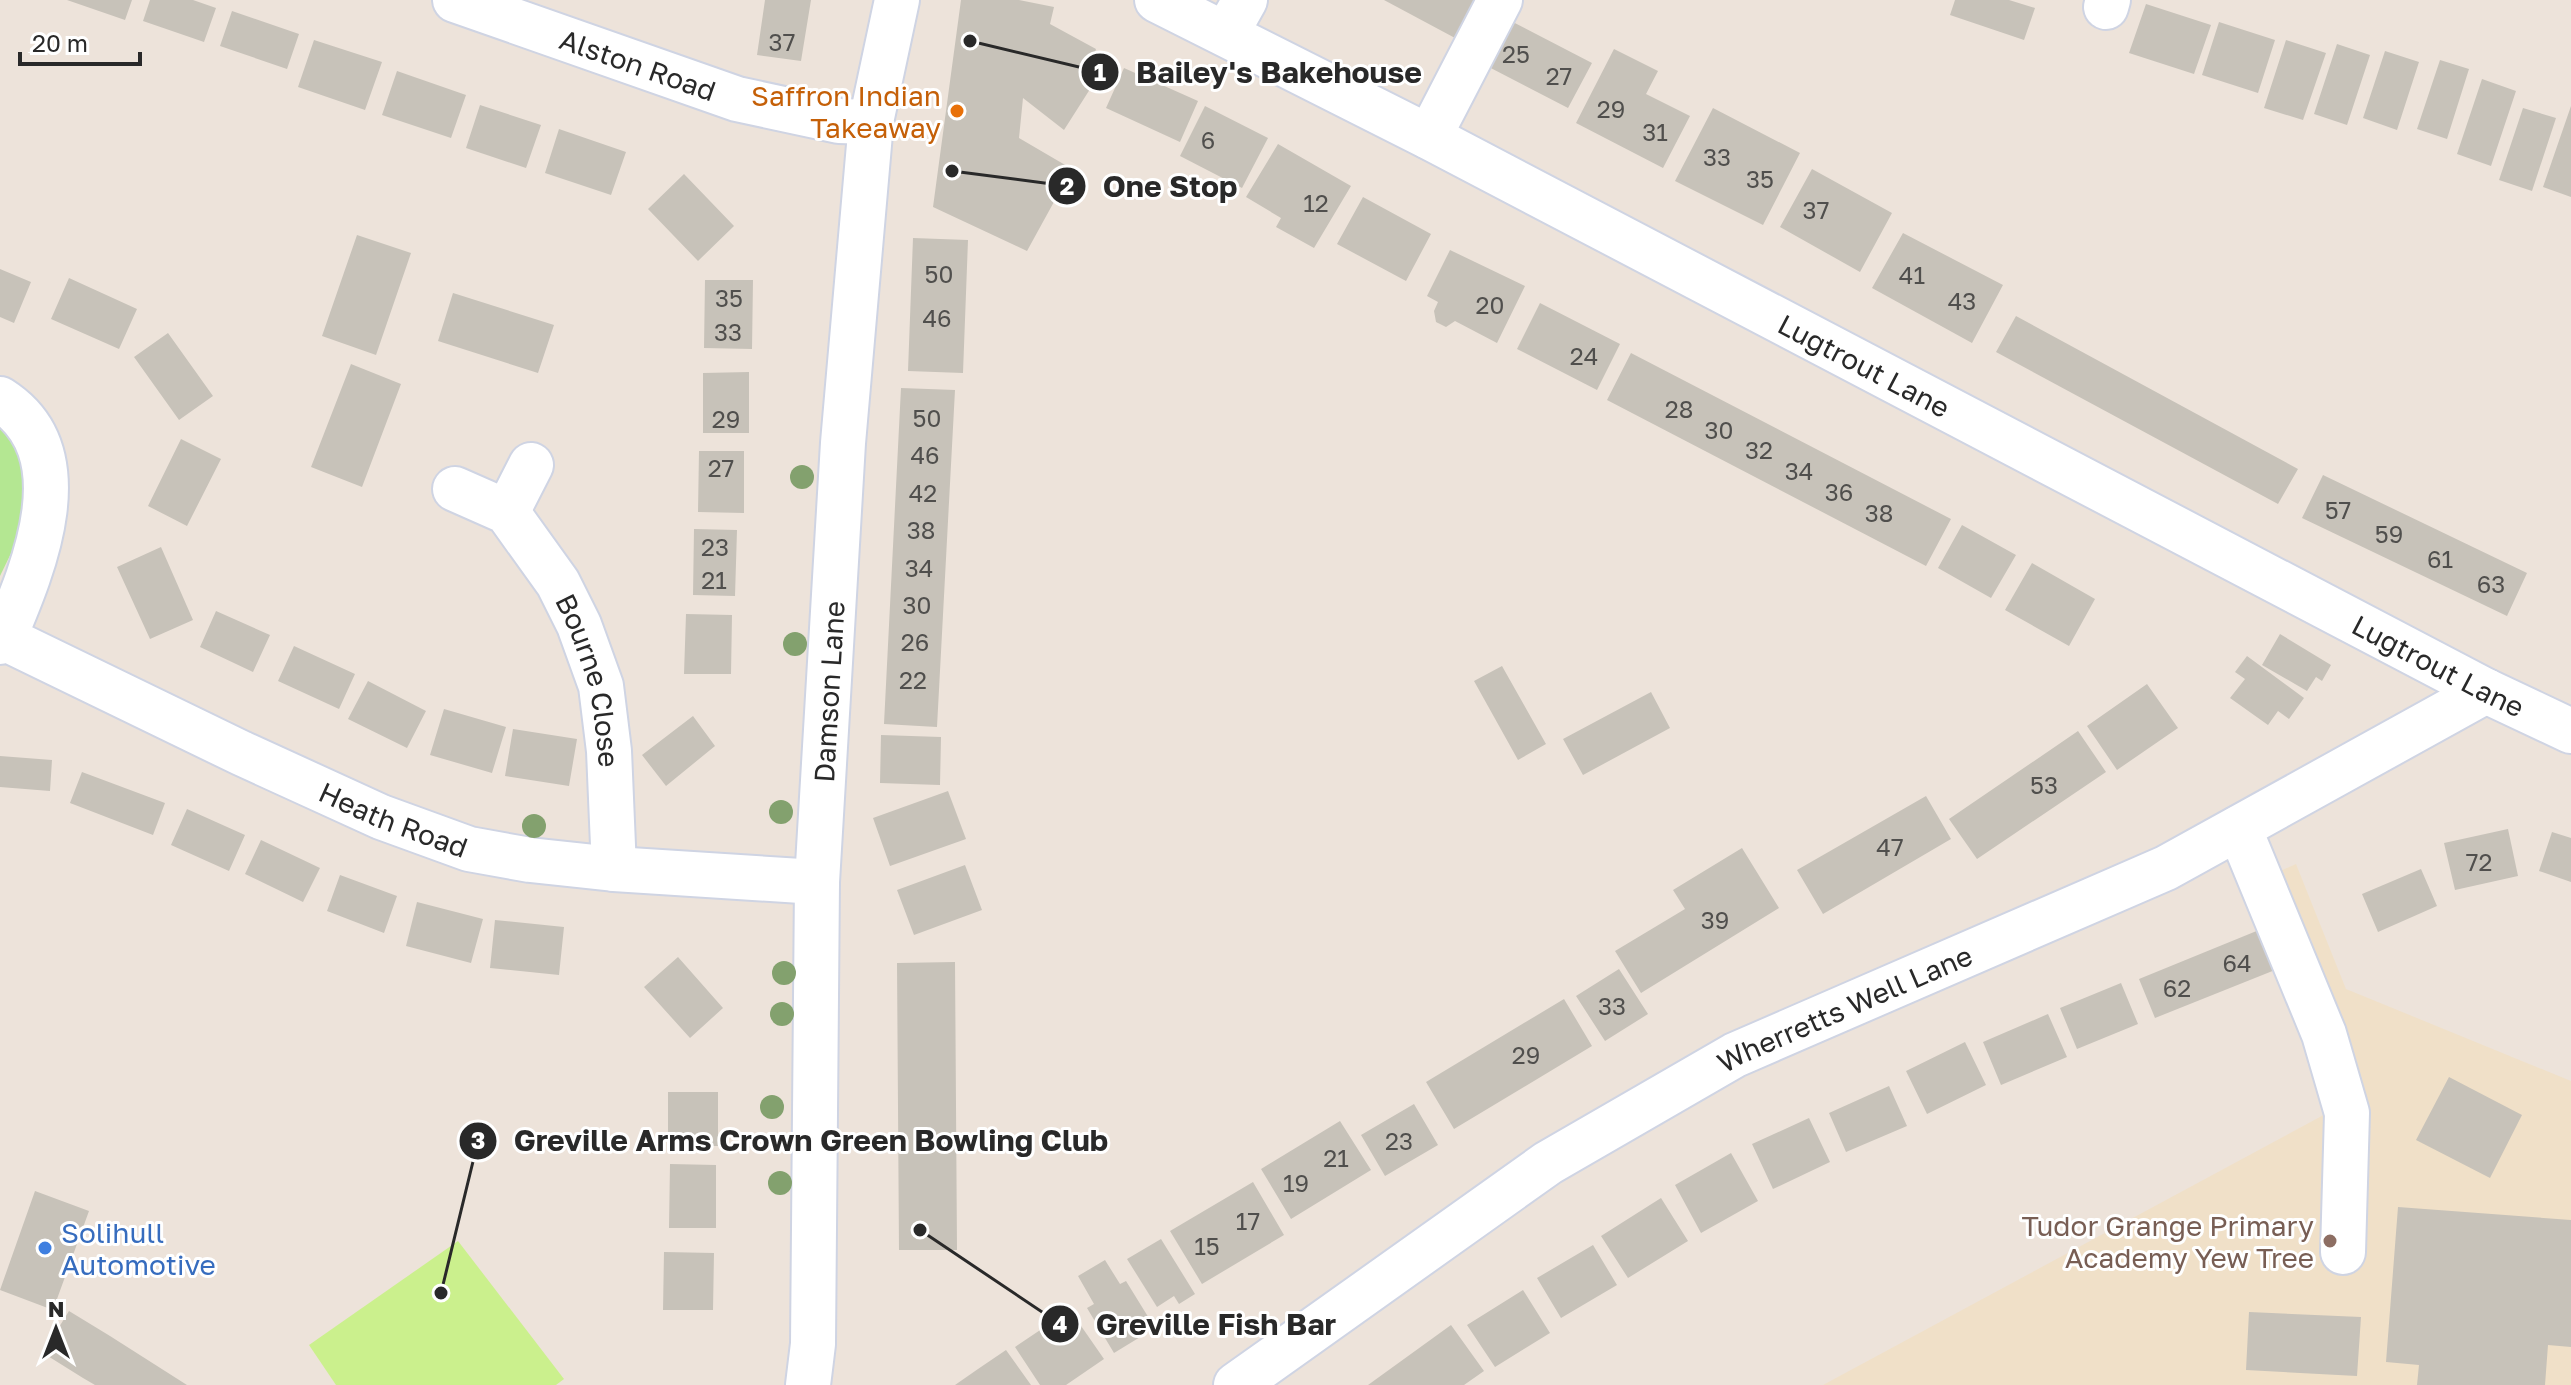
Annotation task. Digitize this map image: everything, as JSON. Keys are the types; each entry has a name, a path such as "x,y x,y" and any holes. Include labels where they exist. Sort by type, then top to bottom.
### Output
{"street":[{"name":"Alston Road","path":"455,0 737,99 839,121 871,122"},
{"name":"Damson Lane","path":"808,1385 813,1344 817,882 843,443 871,122 897,0"},
{"name":"Lugtrout Lane","path":"1157,0 1236,17 1429,137 2486,691 2571,731"},
{"path":"1429,137 1500,0"},
{"path":"0,399 37,436 46,471 45,509 33,564 2,640"},
{"path":"455,489 507,512 531,465"},
{"name":"Bourne Close","path":"507,512 558,583 579,625 601,686 609,751 614,869"},
{"name":"Heath Road","path":"2,640 381,817 469,849 530,860 614,869 817,882"},
{"name":"Wherretts Well Lane","path":"1236,1385 1548,1163 1735,1055 2166,868 2486,691"},
{"path":"2239,828 2324,1034 2347,1113 2343,1252"}],"shaded area":[{"name":"Tudor Grange Primary Academy Yew Tree","path":"2296,864 2346,989 2571,1081 2571,1385 1823,1385 2357,1097 2264,878"}],"green space":[{"path":"0,416 25,441 32,510 0,576"},
{"path":"458,1241 564,1379 556,1385 336,1385 309,1345"}],"building":[{"path":"67,0 132,0 125,20"},
{"path":"150,0 193,0 216,8 204,42 143,21"},
{"path":"765,0 811,0 801,61 757,55"},
{"path":"961,0 1019,0 1054,7 1050,24 1096,49 1090,69 1099,75 1064,130 1023,98 1019,138 1072,169 1027,251 933,207"},
{"path":"1384,0 1475,0 1455,38"},
{"path":"1955,0 2009,0 2035,8 2024,40 1950,15"},
{"path":"2146,4 2211,25 2194,74 2129,53"},
{"path":"232,11 299,34 287,69 220,46"},
{"path":"1507,19 1592,63 1568,108 1483,64"},
{"path":"2219,22 2275,40 2258,93 2202,75"},
{"path":"314,40 382,62 365,110 298,87"},
{"path":"2286,40 2326,53 2303,120 2264,108"},
{"path":"2337,44 2370,55 2347,125 2314,114"},
{"path":"1614,49 1658,71 1646,94 1690,116 1663,168 1576,123"},
{"path":"2385,51 2419,62 2397,130 2363,118"},
{"path":"2440,60 2469,69 2447,139 2417,129"},
{"path":"1124,68 1198,101 1180,142 1106,108"},
{"path":"397,71 466,95 451,138 382,115"},
{"path":"2482,79 2516,91 2491,166 2457,154"},
{"path":"480,105 541,125 526,168 466,148"},
{"path":"1205,106 1268,138 1242,188 1180,156"},
{"path":"2571,106 2571,197 2543,187"},
{"path":"1713,108 1800,153 1763,225 1675,181"},
{"path":"2523,108 2556,118 2532,191 2499,180"},
{"path":"559,129 626,152 611,195 545,173"},
{"path":"1278,144 1351,186 1314,248 1276,227 1281,218 1246,197"},
{"path":"1812,169 1892,213 1860,272 1780,227"},
{"path":"684,174 734,226 698,261 648,209"},
{"path":"1363,197 1431,234 1406,281 1337,244"},
{"path":"1903,233 2003,285 1972,343 1872,288"},
{"path":"357,235 411,253 376,355 322,336"},
{"path":"913,238 968,240 963,373 908,371"},
{"path":"1450,250 1525,286 1497,343 1455,321 1446,327 1436,322 1434,311 1438,302 1427,296"},
{"path":"0,269 31,282 14,323 0,317"},
{"path":"69,278 137,309 119,349 51,319"},
{"path":"705,280 753,280 752,349 704,348"},
{"path":"453,293 554,325 538,373 438,341"},
{"path":"1540,303 1620,344 1597,390 1517,349"},
{"path":"2016,316 2298,469 2278,504 1996,352"},
{"path":"168,333 213,396 179,420 134,357"},
{"path":"1631,353 1951,519 1926,566 1607,400"},
{"path":"351,364 401,384 362,487 311,467"},
{"path":"749,372 749,433 703,433 703,373"},
{"path":"901,388 955,390 937,727 884,724"},
{"path":"181,439 221,459 187,526 148,506"},
{"path":"699,451 744,451 744,513 698,512"},
{"path":"2323,475 2527,573 2507,616 2302,518"},
{"path":"1962,525 2016,555 1991,598 1938,568"},
{"path":"694,529 737,530 735,596 693,595"},
{"path":"161,547 193,620 150,639 117,567"},
{"path":"2032,563 2095,599 2069,646 2005,610"},
{"path":"216,611 270,635 253,672 200,647"},
{"path":"686,614 732,615 731,674 684,674"},
{"path":"2280,634 2331,665 2322,681 2316,677 2307,691 2262,665"},
{"path":"294,646 355,674 339,709 278,681"},
{"path":"2247,656 2304,698 2289,719 2278,711 2268,725 2230,698 2245,679 2235,672"},
{"path":"1502,666 1546,744 1518,760 1474,681"},
{"path":"368,681 426,711 407,748 348,719"},
{"path":"2147,684 2178,728 2117,770 2087,726"},
{"path":"1651,692 1670,728 1583,775 1563,739"},
{"path":"444,709 506,727 492,773 430,755"},
{"path":"693,716 715,746 666,786 642,755"},
{"path":"513,729 577,739 569,786 505,776"},
{"path":"2078,731 2106,772 1977,859 1949,819"},
{"path":"881,735 941,737 940,785 880,783"},
{"path":"0,756 52,760 50,791 0,787"},
{"path":"82,772 165,803 153,835 70,803"},
{"path":"948,791 966,839 890,866 873,818"},
{"path":"1926,796 1951,839 1823,914 1797,870"},
{"path":"187,809 245,835 229,871 171,845"},
{"path":"2508,829 2518,876 2455,890 2444,843"},
{"path":"2552,832 2571,838 2571,882 2539,871"},
{"path":"261,840 320,868 303,902 245,874"},
{"path":"1742,848 1779,908 1641,993 1615,951 1685,909 1673,890"},
{"path":"965,865 982,910 914,935 897,890"},
{"path":"2421,869 2437,906 2378,932 2362,894"},
{"path":"340,875 397,896 384,933 327,911"},
{"path":"417,902 483,919 471,963 406,946"},
{"path":"495,920 564,927 559,975 490,968"},
{"path":"2259,930 2275,970 2155,1018 2139,979"},
{"path":"678,957 723,1008 690,1038 644,987"},
{"path":"955,962 957,1250 899,1250 897,963"},
{"path":"1619,969 1648,1014 1605,1041 1576,996"},
{"path":"2121,983 2138,1024 2077,1049 2060,1008"},
{"path":"1564,999 1592,1046 1454,1129 1426,1082"},
{"path":"2048,1014 2067,1057 2001,1085 1983,1042"},
{"path":"1965,1042 1986,1085 1927,1114 1906,1071"},
{"path":"2449,1077 2522,1115 2490,1178 2416,1140"},
{"path":"1889,1086 1907,1126 1846,1152 1829,1113"},
{"path":"668,1092 718,1092 718,1146 668,1146"},
{"path":"1414,1104 1438,1145 1385,1176 1361,1135"},
{"path":"1809,1118 1830,1162 1773,1189 1752,1144"},
{"path":"1340,1121 1371,1170 1291,1219 1261,1169"},
{"path":"1731,1153 1758,1201 1701,1233 1675,1185"},
{"path":"670,1164 716,1165 716,1228 669,1228"},
{"path":"1253,1182 1284,1235 1202,1284 1170,1231"},
{"name":"Solihull Automotive","path":"35,1191 89,1211 53,1310 0,1290"},
{"path":"1661,1198 1688,1241 1628,1278 1601,1236"},
{"path":"2398,1207 2571,1220 2571,1347 2548,1345 2545,1385 2417,1385 2419,1365 2386,1362"},
{"path":"1161,1239 1195,1294 1179,1304 1174,1296 1157,1307 1127,1259"},
{"path":"1593,1245 1617,1285 1561,1318 1537,1278"},
{"path":"664,1252 714,1253 713,1310 663,1310"},
{"path":"1105,1260 1120,1284 1126,1281 1155,1328 1114,1353 1087,1308 1094,1304 1078,1276"},
{"path":"1523,1290 1550,1333 1495,1367 1467,1325"},
{"path":"1070,1310 1104,1359 1066,1385 1040,1385 1015,1347"},
{"path":"69,1311 187,1385 95,1385 43,1353"},
{"path":"2249,1312 2361,1317 2357,1376 2246,1370"},
{"path":"1451,1325 1484,1371 1464,1385 1368,1385"},
{"path":"1006,1350 1031,1385 955,1385 978,1369"}],"place":[{"name":"Bailey's Bakehouse","path":"970,41"},
{"name":"Saffron Indian Takeaway","path":"957,111"},
{"name":"One Stop","path":"952,171"},
{"name":"Greville Fish Bar","path":"920,1230"},
{"name":"Tudor Grange Primary Academy Yew Tree","path":"2330,1241"},
{"name":"Solihull Automotive","path":"45,1248"},
{"name":"Greville Arms Crown Green Bowling Club","path":"441,1293"}]}
